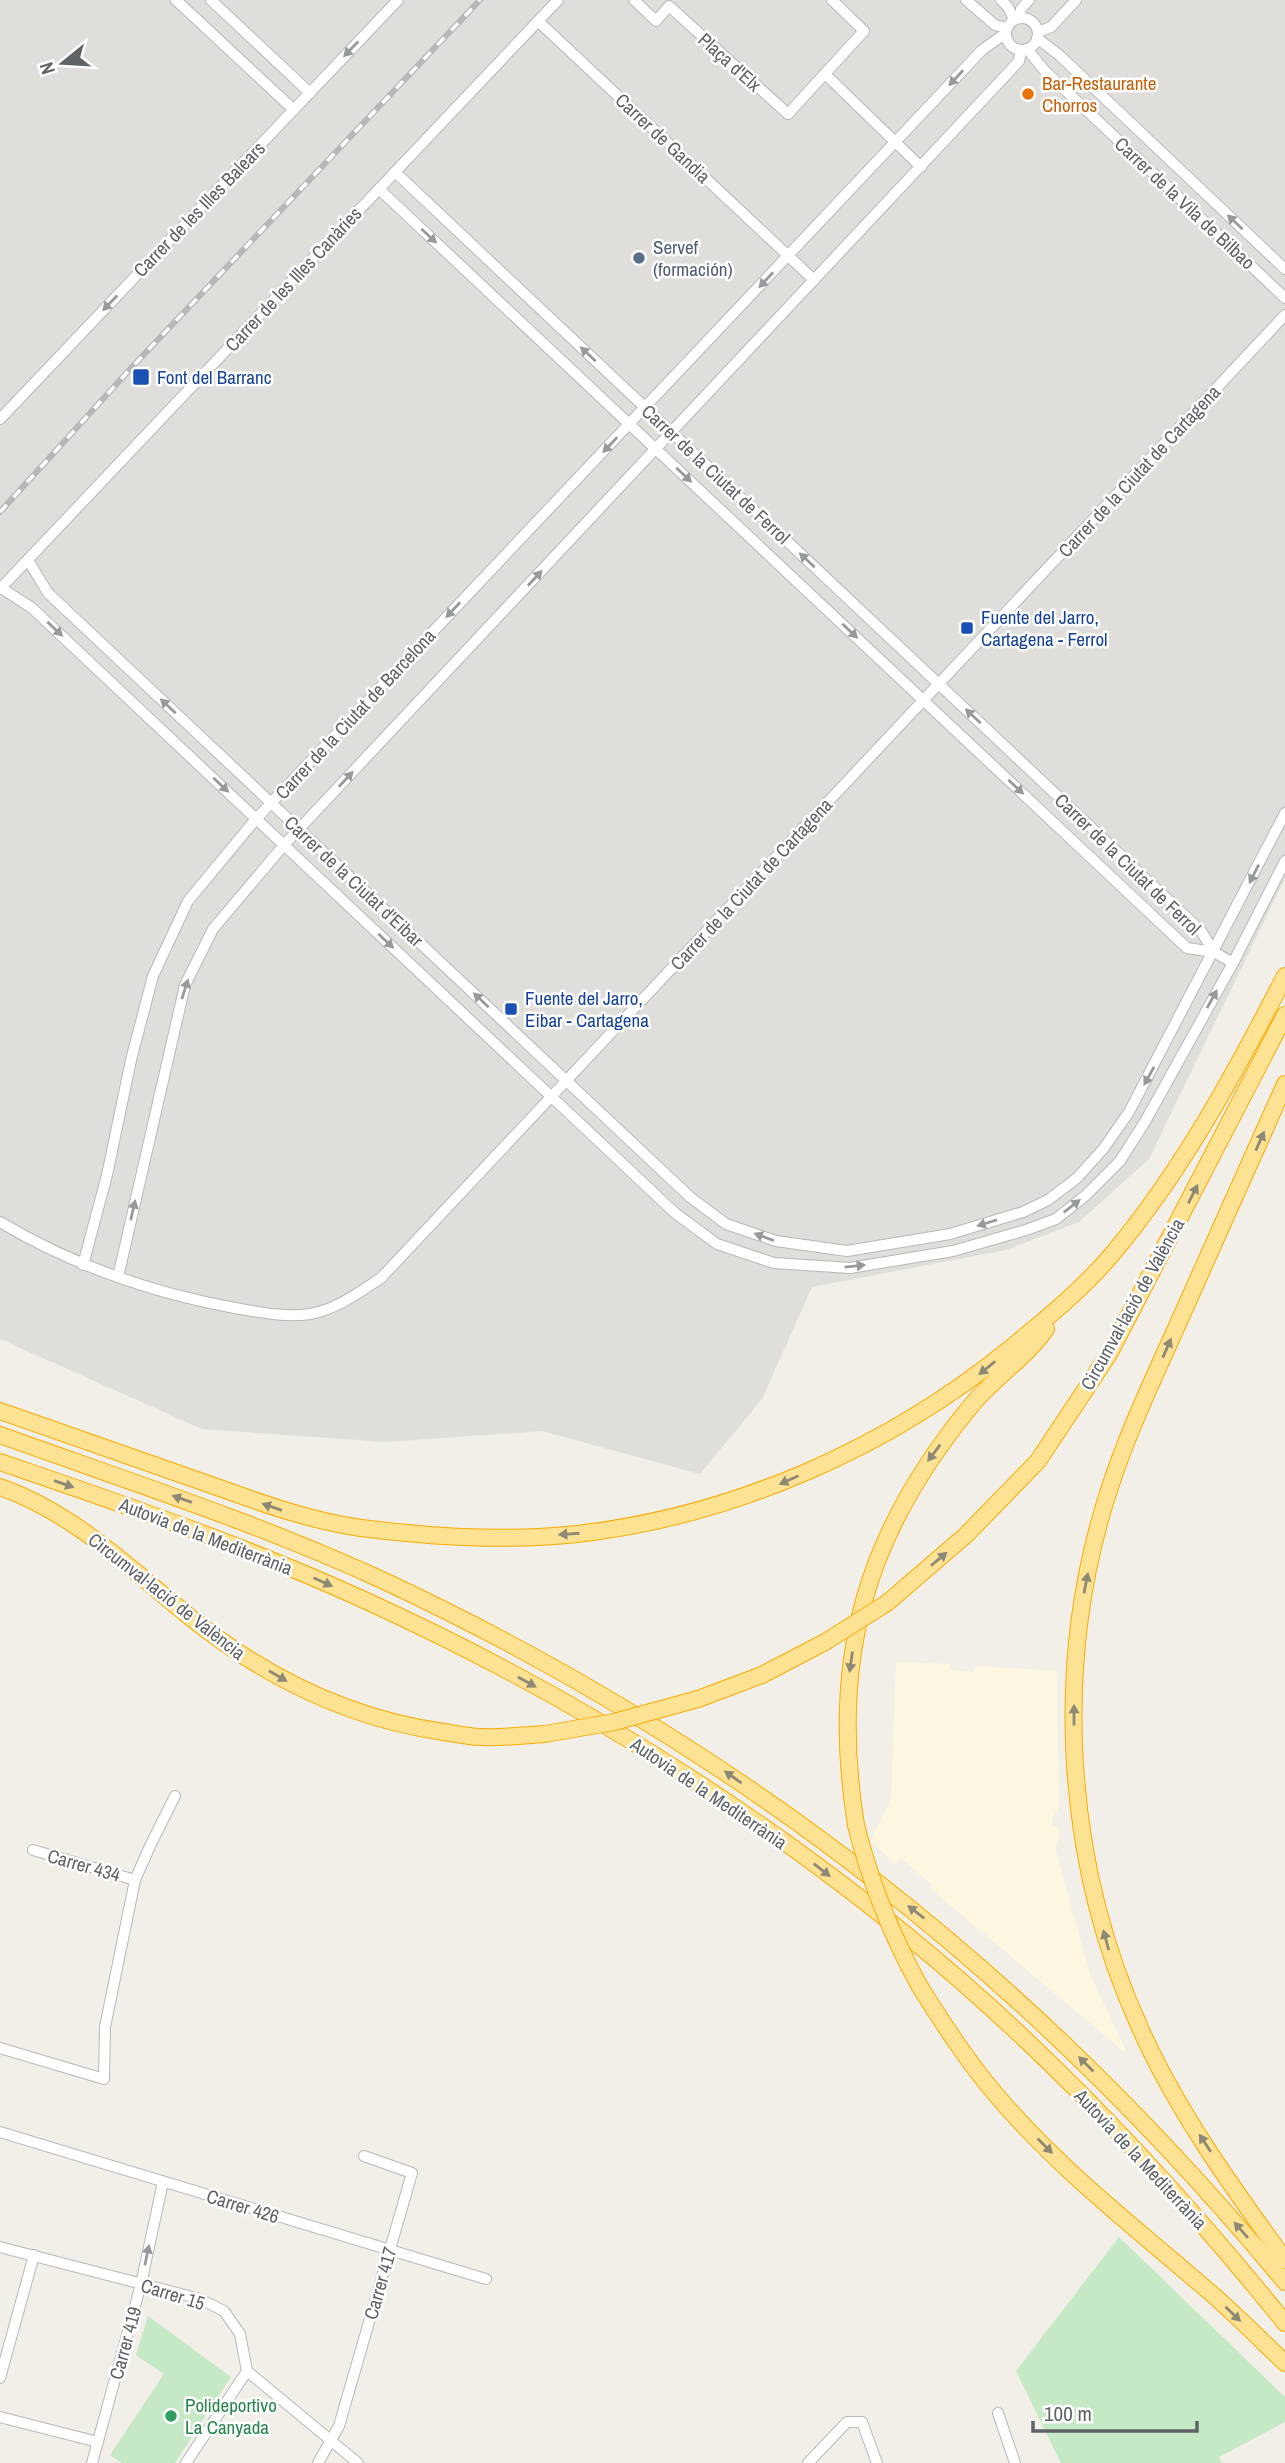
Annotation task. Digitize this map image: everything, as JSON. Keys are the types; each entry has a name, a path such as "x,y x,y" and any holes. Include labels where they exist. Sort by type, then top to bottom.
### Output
{"highway":[{"name":"Circumval·lació de València","path":"0,1411 292,1514 358,1528 474,1539 577,1534 669,1518 780,1484 869,1442 972,1380 1059,1310 1112,1255 1164,1189 1236,1070 1285,976"},
{"name":"Circumval·lació de València","path":"0,1486 63,1517 99,1541 193,1620 238,1652 287,1682 349,1710 405,1727 481,1737 545,1734 614,1723 698,1699 762,1675 825,1642 887,1603 966,1535 1038,1461 1109,1354 1285,1015"},
{"path":"1285,1084 1139,1411 1110,1487 1084,1589 1073,1710 1079,1809 1091,1883 1111,1959 1140,2029 1171,2090 1242,2201 1285,2260"},
{"path":"1059,1310 1043,1333 977,1399 930,1458 891,1524 880,1549 863,1602 851,1660 847,1724 853,1805 861,1845 880,1902 901,1952 920,1987 972,2065 998,2097 1041,2144 1093,2193 1215,2296 1285,2364"},
{"name":"Autovia de la Mediterrània","path":"0,1435 208,1509 381,1580 569,1674 695,1751 827,1842 928,1921 1005,1988 1084,2061 1181,2161 1285,2282"},
{"name":"Autovia de la Mediterrània","path":"0,1462 196,1530 364,1600 499,1667 614,1730 685,1774 821,1869 912,1940 989,2006 1068,2081 1161,2177 1285,2323"}],"street":[{"path":"176,0 293,110"},
{"path":"211,0 310,93"},
{"name":"Carrer de les Illes Balears","path":"0,419 398,0"},
{"name":"Carrer de les Illes Canàries","path":"0,589 558,0"},
{"name":"Plaça d'Elx","path":"634,0 656,21 669,6 788,114 864,31 832,0"},
{"path":"966,0 995,25 1011,25 1029,20 1037,35 1036,42 1024,50 1012,47 1011,25 1008,7 1001,0"},
{"name":"Carrer de la Ciutat de Barcelona","path":"83,1265 107,1175 131,1059 152,976 188,901 256,819 895,142 982,51 1011,25 1029,0"},
{"path":"1037,35 1051,27 1076,0"},
{"name":"Carrer de Gandia","path":"538,21 788,256"},
{"name":"Carrer de la Vila de Bilbao","path":"1037,35 1285,269"},
{"name":"Carrer de la Ciutat de Barcelona","path":"118,1277 185,985 213,929 284,845 921,167 1013,68 1024,50"},
{"name":"Carrer de la Vila de Bilbao","path":"1024,50 1285,298"},
{"path":"825,74 921,167"},
{"name":"Carrer de la Ciutat de Ferrol","path":"395,172 1200,931 1214,952"},
{"name":"Carrer de la Ciutat de Ferrol","path":"379,189 1187,948 1214,952"},
{"path":"788,256 814,280"},
{"name":"Carrer de la Ciutat de Cartagena","path":"0,1222 83,1265 118,1277 201,1302 274,1315 309,1314 341,1304 381,1278 1285,315"},
{"name":"Carrer de la Ciutat d'Eibar","path":"28,560 48,593 690,1196 726,1224 776,1241 846,1251 950,1234 1023,1212 1048,1200 1077,1178 1104,1148 1129,1112 1285,813"},
{"name":"Carrer de la Ciutat d'Eibar","path":"0,589 32,608 674,1213 717,1244 774,1263 850,1268 953,1251 1056,1219 1085,1196 1120,1161 1146,1120 1233,963 1285,861"},
{"path":"1214,952 1233,963"},
{"path":"0,2048 104,2079 105,2027 135,1880 175,1797"},
{"name":"Carrer 434","path":"33,1850 135,1880"},
{"name":"Carrer 426","path":"0,2132 486,2279"},
{"name":"Carrer 417","path":"318,2463 332,2441 342,2416 412,2173 364,2156"},
{"name":"Carrer 419","path":"92,2463 141,2284 163,2182"},
{"name":"Carrer 15","path":"0,2247 200,2299 224,2311 240,2334 247,2371"},
{"path":"0,2378 34,2255"},
{"path":"187,2463 247,2371 358,2463"},
{"path":"998,2413 1015,2463"},
{"path":"0,2417 98,2442"},
{"path":"808,2463 847,2422 862,2422 877,2463"}],"shaded area":[{"path":"0,0 1285,0 1285,878 1149,1159 1079,1222 1006,1250 812,1287 762,1399 700,1474 542,1431 387,1442 202,1429 0,1339"},
{"path":"896,1662 950,1664 950,1670 974,1672 975,1666 1057,1671 1059,1809 1052,1822 1053,1827 1059,1827 1059,1838 1055,1848 1090,1974 1125,2049 1123,2051 930,1888 932,1885 901,1858 895,1865 871,1840 891,1799"}],"green space":[{"path":"1119,2237 1285,2397 1285,2422 1219,2457 1222,2463 1061,2463 1016,2371"},
{"name":"Polideportivo La Canyada","path":"148,2316 231,2377 175,2463 122,2463 110,2455 164,2374 136,2355"}],"railway":[{"path":"0,512 133,366 480,0"}],"place":[{"name":"Bar-Restaurante Chorros","path":"1028,94"},
{"name":"Servef (formación)","path":"639,258"},
{"name":"Font del Barranc","path":"141,377"},
{"name":"Fuente del Jarro, Cartagena - Ferrol","path":"967,628"},
{"name":"Fuente del Jarro, Eibar - Cartagena","path":"511,1009"},
{"name":"Polideportivo La Canyada","path":"171,2416"}]}
